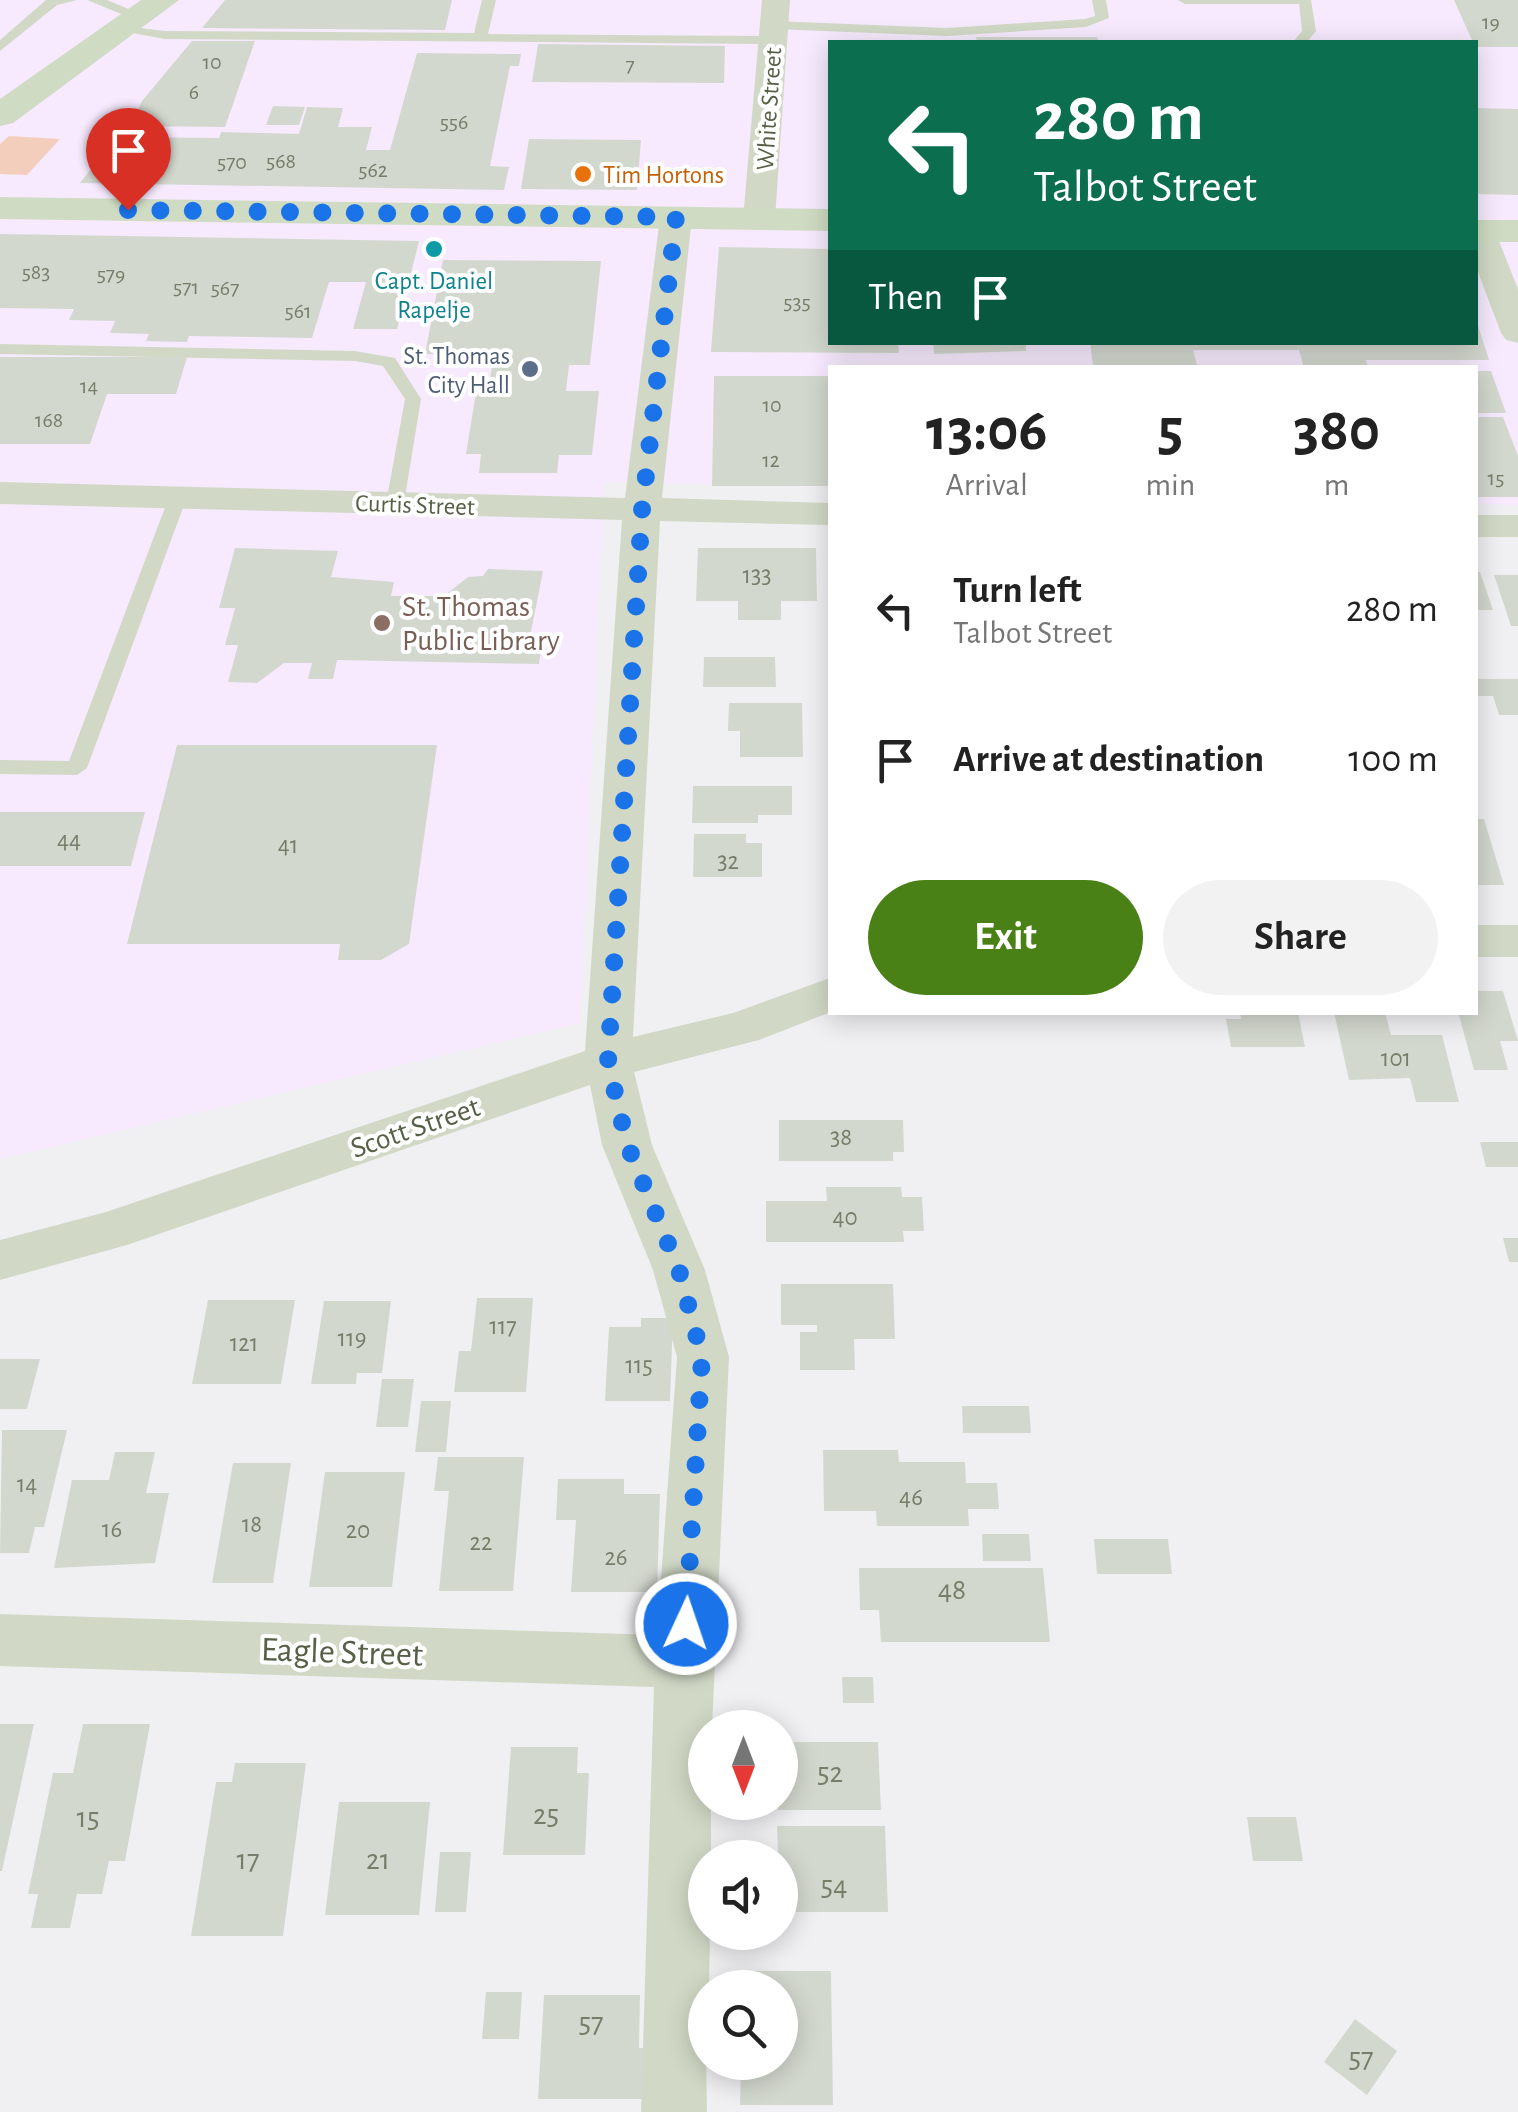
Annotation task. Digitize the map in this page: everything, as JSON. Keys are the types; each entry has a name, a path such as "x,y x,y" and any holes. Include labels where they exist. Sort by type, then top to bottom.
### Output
{"main road":[{"path":"0,114 142,16"},
{"path":"0,208 828,220"},
{"path":"1478,230 1518,231"}],"street":[{"name":"White Street","path":"759,219 781,23"},
{"path":"674,2112 684,1662 702,1357 679,1270 627,1144 608,1062 642,510 676,217"},
{"path":"1478,233 1518,333"},
{"name":"Curtis Street","path":"0,492 828,514"},
{"path":"1478,526 1518,526"},
{"path":"1478,940 1518,941"},
{"name":"Scott Street","path":"0,1260 109,1231 608,1062 742,1028 828,996"},
{"name":"Eagle Street","path":"0,1640 684,1662"}],"lane":[{"path":"0,47 53,1 70,0"},
{"path":"94,0 142,16 165,35 480,37 781,23 846,30 879,28 948,37 1086,23 1102,18 1099,0"},
{"path":"480,37 489,0"},
{"path":"1185,0 1305,1 1309,31 1302,40"},
{"path":"863,40 879,28"},
{"path":"0,349 355,356 389,362 413,399 395,503"},
{"path":"0,767 77,768 178,497"}],"shaded area":[{"path":"0,0 1518,0 1518,505 1478,504 1478,365 828,365 828,487 604,482 580,1023 0,1159"},
{"path":"9,136 60,139 27,175 0,174 0,144"}],"building":[{"path":"225,0 452,0 445,30 202,28"},
{"path":"1454,0 1518,0 1518,47 1478,47 1478,40 1472,40"},
{"path":"976,37 1098,40 977,40"},
{"path":"192,41 255,41 225,127 131,126 142,101"},
{"path":"538,44 725,46 724,83 532,82"},
{"path":"417,53 521,54 519,66 510,66 490,166 509,167 504,190 80,183 116,137 219,138 221,132 299,134 307,107 343,108 338,127 372,127 366,150 390,150"},
{"path":"273,106 305,107 299,125 266,125"},
{"path":"1478,108 1518,109 1518,195 1478,194"},
{"path":"529,139 641,140 637,190 521,189"},
{"path":"0,234 419,241 397,329 353,329 366,282 329,282 312,338 189,336 187,342 146,341 149,334 110,333 115,321 69,320 74,309 0,308"},
{"path":"719,247 828,249 828,345 898,345 899,353 711,352"},
{"name":"St. Thomas City Hall","path":"443,260 601,261 590,365 569,365 566,391 599,391 592,455 559,455 557,473 479,473 481,454 466,454 476,392 488,392 494,355 425,354"},
{"path":"1478,325 1489,360 1366,360 1367,365 1303,365 1299,350 1193,350 1197,365 1093,365 1090,345 1478,345"},
{"path":"933,345 1026,345 1026,351 934,354"},
{"path":"0,357 187,357 176,394 107,394 90,444 0,444"},
{"path":"1478,371 1491,371 1506,413 1478,413"},
{"path":"714,376 828,376 828,486 712,486"},
{"path":"1478,417 1503,417 1518,456 1518,497 1478,497"},
{"name":"St. Thomas Public Library","path":"235,548 338,551 331,577 394,582 391,596 444,596 468,577 483,576 488,569 543,571 530,637 542,642 539,664 337,660 333,679 308,679 312,663 284,663 257,683 228,682 238,645 225,645 235,608 219,608"},
{"path":"698,548 816,548 817,601 781,601 781,620 738,620 738,601 696,601"},
{"path":"1478,572 1480,572 1493,610 1478,610"},
{"path":"1494,575 1518,575 1518,626 1511,626"},
{"path":"704,657 775,657 776,687 703,687"},
{"path":"1478,679 1518,679 1518,715 1499,715 1493,696 1478,696"},
{"path":"729,703 802,703 803,757 740,757 740,731 728,731"},
{"path":"177,745 437,745 409,944 381,960 338,960 340,944 127,944"},
{"path":"693,786 792,786 792,815 758,815 758,823 692,823"},
{"path":"0,812 145,812 131,866 0,866"},
{"path":"1478,819 1484,819 1504,885 1478,885"},
{"path":"694,834 746,834 746,843 762,843 762,877 693,877"},
{"path":"1478,991 1503,991 1518,1041 1500,1041 1508,1070 1474,1070 1459,1015 1478,1015"},
{"path":"1240,1015 1299,1015 1305,1047 1231,1047 1226,1019 1241,1019"},
{"path":"1335,1015 1386,1015 1391,1035 1442,1035 1459,1102 1416,1102 1410,1078 1349,1080"},
{"path":"779,1120 903,1120 904,1152 893,1152 893,1161 779,1161"},
{"path":"1480,1142 1518,1142 1518,1167 1486,1167"},
{"path":"826,1187 901,1187 902,1197 922,1197 924,1231 903,1231 904,1242 766,1242 766,1201 827,1201"},
{"path":"1503,1238 1518,1238 1518,1262 1509,1262"},
{"path":"781,1284 893,1284 895,1339 854,1339 855,1370 800,1370 800,1332 817,1332 817,1325 781,1325"},
{"path":"477,1298 533,1298 526,1392 454,1392 459,1351 471,1351"},
{"path":"208,1300 295,1300 281,1384 192,1384"},
{"path":"324,1301 391,1301 382,1373 357,1373 356,1384 311,1384"},
{"path":"641,1318 673,1318 670,1401 605,1401 609,1327 641,1327"},
{"path":"0,1359 40,1359 27,1409 0,1409"},
{"path":"382,1379 414,1379 408,1427 376,1427"},
{"path":"421,1401 451,1401 446,1452 415,1452"},
{"path":"962,1406 1029,1406 1031,1433 963,1433"},
{"path":"2,1430 67,1430 44,1527 35,1527 29,1553 0,1553"},
{"path":"823,1450 898,1450 899,1462 965,1462 966,1483 997,1483 999,1509 968,1509 969,1526 877,1526 876,1511 824,1511"},
{"path":"115,1452 155,1452 146,1493 169,1493 155,1563 54,1568 72,1480 109,1480"},
{"path":"438,1457 524,1457 513,1591 439,1591 449,1491 434,1491"},
{"path":"233,1463 291,1463 273,1583 212,1583"},
{"path":"325,1472 405,1472 392,1587 309,1587"},
{"path":"558,1479 624,1479 624,1494 660,1494 657,1592 571,1592 576,1520 556,1520"},
{"path":"982,1534 1029,1534 1031,1561 983,1561"},
{"path":"1094,1539 1168,1539 1172,1574 1097,1574"},
{"path":"859,1568 1043,1568 1050,1642 881,1642 879,1610 860,1610"},
{"path":"842,1677 873,1677 874,1703 843,1703"},
{"path":"0,1724 34,1724 2,1871 0,1871"},
{"path":"83,1724 150,1724 125,1861 109,1861 102,1894 77,1894 70,1928 31,1928 38,1894 28,1894 53,1773 73,1773"},
{"path":"798,1742 878,1742 881,1810 798,1810"},
{"path":"511,1747 578,1747 577,1773 589,1773 585,1855 503,1855"},
{"path":"235,1763 306,1763 283,1936 191,1936 216,1782 232,1782"},
{"path":"339,1802 430,1802 419,1915 325,1915"},
{"path":"1247,1817 1296,1817 1303,1861 1253,1861"},
{"path":"777,1826 885,1826 888,1912 798,1912 798,1840 777,1840"},
{"path":"440,1852 471,1852 466,1912 435,1912"},
{"path":"798,1971 831,1971 833,2105 740,2105 741,2080 798,2080"},
{"path":"486,1992 522,1992 519,2039 482,2039"},
{"path":"544,1995 640,1995 639,2048 653,2048 651,2099 538,2099"},
{"path":"1355,2019 1397,2051 1367,2095 1324,2062"}],"place":[{"name":"Tim Hortons","path":"583,174"},
{"name":"Capt. Daniel Rapelje","path":"434,249"},
{"name":"St. Thomas City Hall","path":"530,369"},
{"name":"St. Thomas Public Library","path":"382,623"}],"route":[{"path":"128,210 676,217 642,510 608,1062 627,1144 679,1270 702,1357 686,1624"}]}
